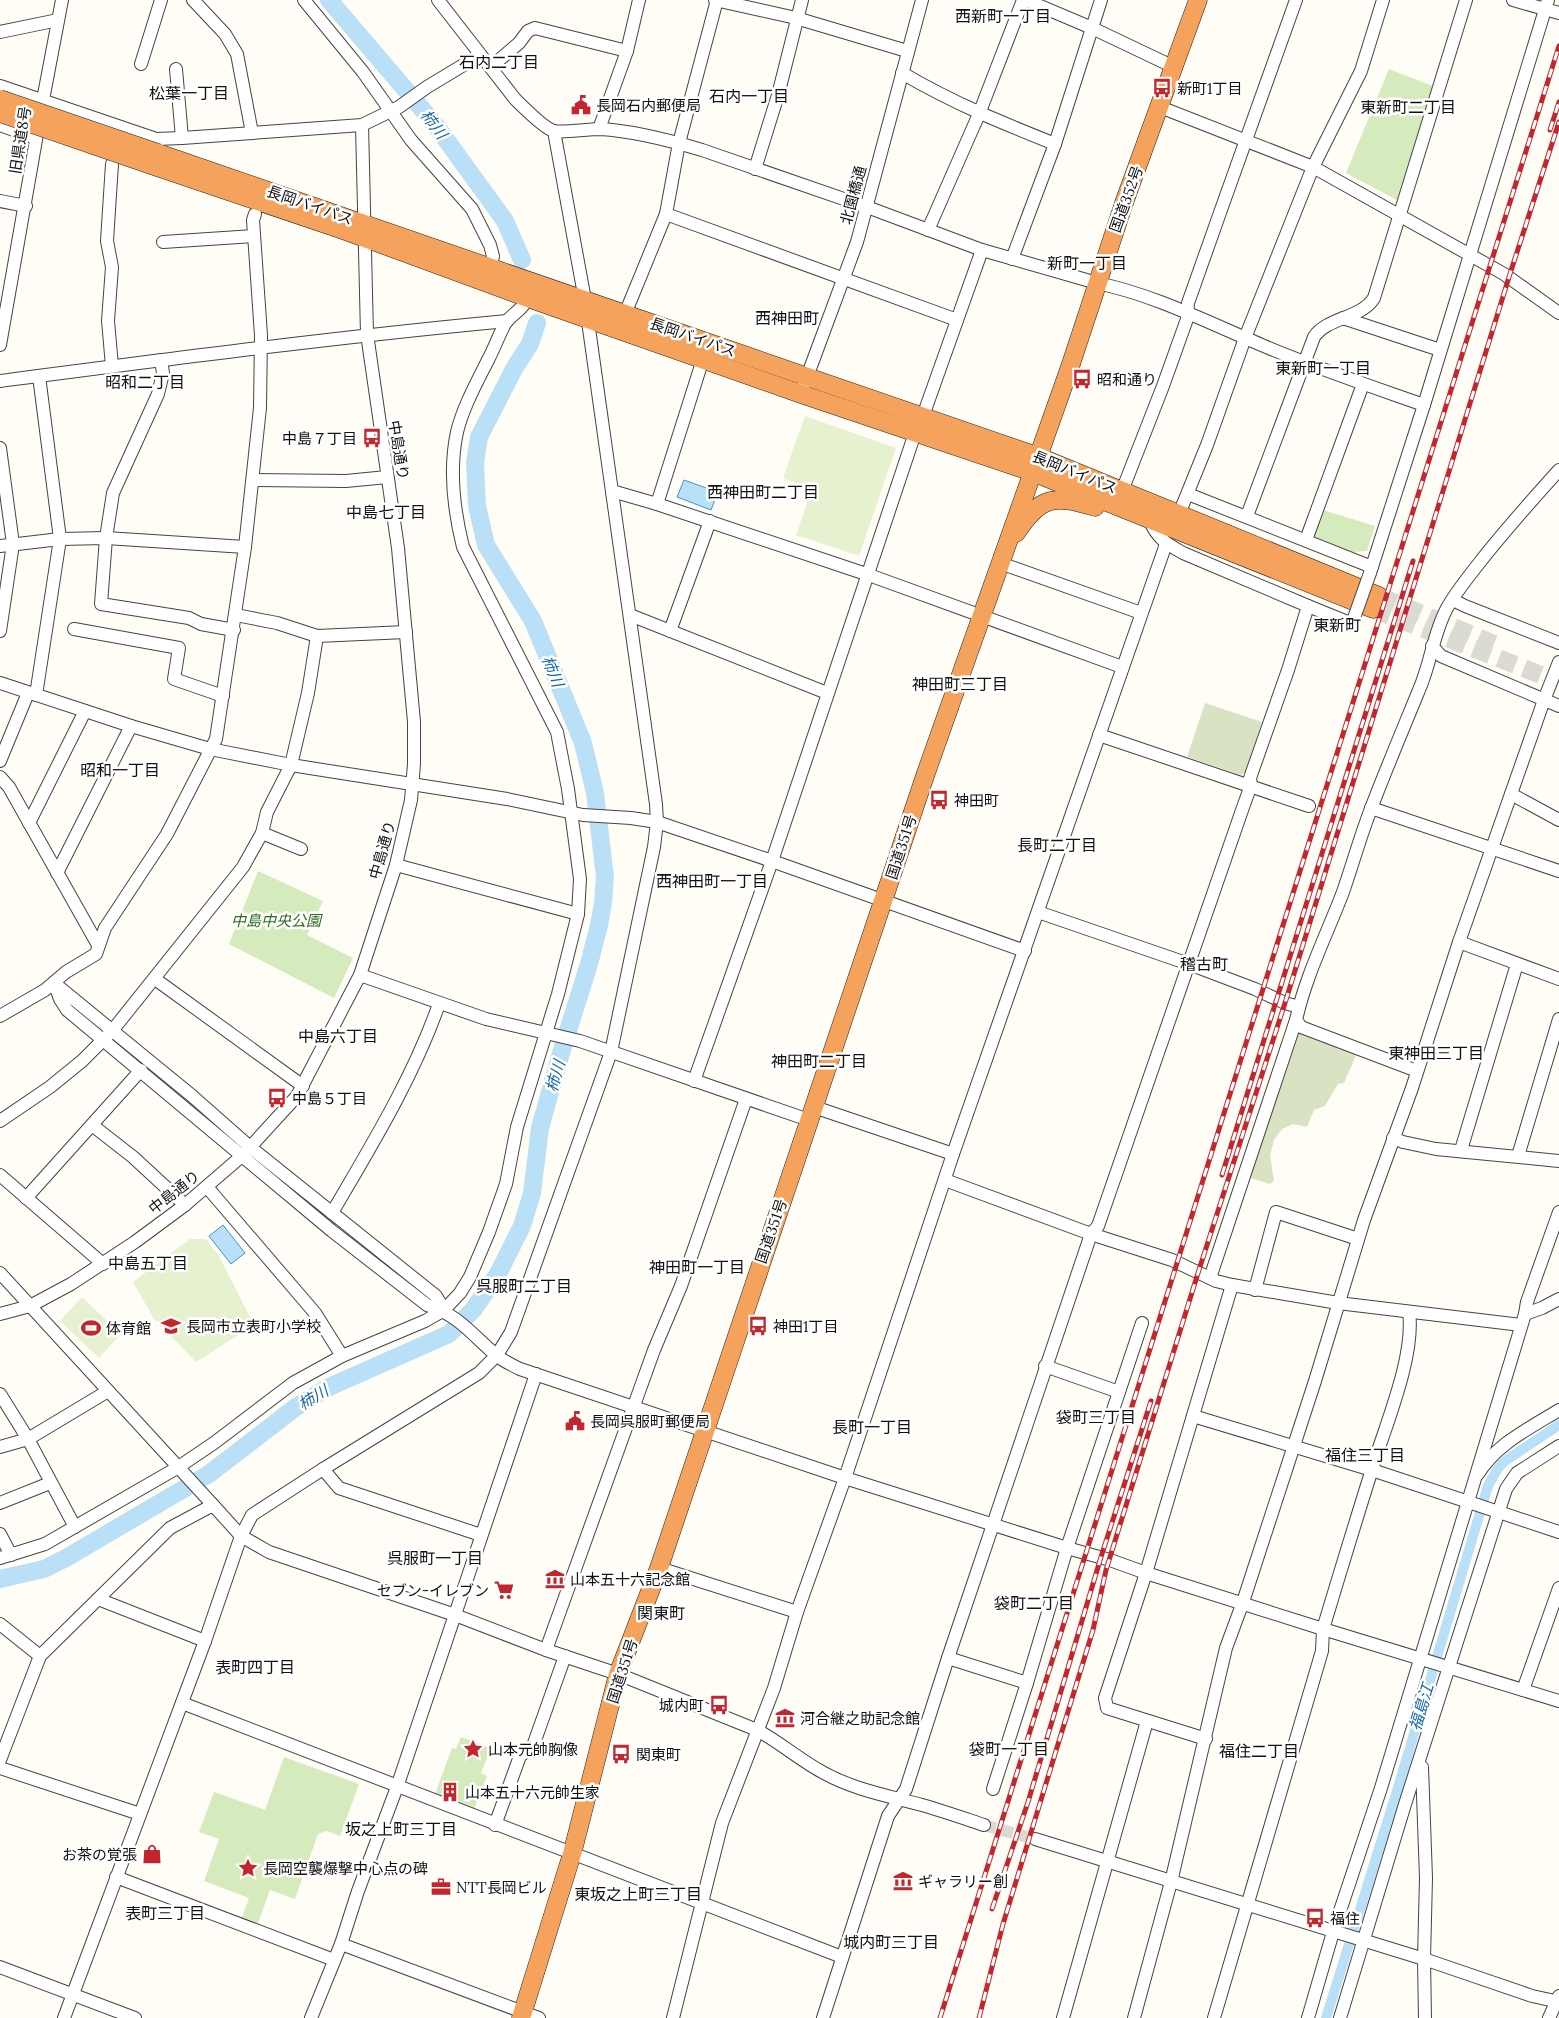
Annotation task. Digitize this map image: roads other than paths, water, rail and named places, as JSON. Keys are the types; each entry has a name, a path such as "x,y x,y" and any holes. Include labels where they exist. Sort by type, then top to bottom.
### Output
{"highway":[{"name":"国道352号","path":"1035,464 1198,0"},
{"name":"長岡バイパス","path":"0,99 156,159 365,230 491,266 923,416 1035,464 1147,518 1376,602 1179,514 1122,491 1035,464 916,433 801,394 528,298 365,230"},
{"name":"長岡バイパス","path":"0,113 156,159"},
{"name":"国道351号","path":"522,2015 572,1854 618,1674 659,1568 704,1429 884,901 926,772 1035,464"},
{"path":"1002,557 1026,518 1043,503 1051,500 1063,499 1108,511 1147,518"}],"street":[{"name":"旧県道8号","path":"0,345 62,0"},
{"path":"141,64 161,0"},
{"path":"193,0 225,34 237,54 252,133"},
{"path":"304,0 395,108 411,140 472,209 490,245 493,256 491,266"},
{"path":"438,0 515,99 527,112 554,131 599,129 628,132 679,143 867,207 1012,260 1116,287 1186,312 1304,363 1424,405"},
{"path":"599,129 627,51 639,0"},
{"path":"625,314 666,214 679,143 717,0 796,18 907,51"},
{"path":"755,169 778,95 802,0"},
{"name":"北園橋通","path":"801,394 844,279 867,207 922,0"},
{"path":"928,230 979,114 1024,0 1092,28 1174,67"},
{"path":"1012,260 1055,144 1101,0"},
{"path":"1122,491 1187,319 1186,312 1232,182 1245,139 1296,0"},
{"path":"1179,514 1245,338 1313,167 1361,71 1382,0"},
{"path":"1248,516 1317,332 1368,304 1374,298 1466,0"},
{"path":"1513,0 1546,5 1559,13"},
{"path":"1147,518 1153,529 1166,544 1184,553 1308,606 1350,622 1354,618 1471,255 1546,5"},
{"path":"0,32 58,20"},
{"path":"491,67 519,43 528,31 535,28 627,51"},
{"path":"0,86 156,139 182,138 362,125 395,108 480,55"},
{"path":"176,70 182,138"},
{"path":"902,73 941,96 979,114 1055,144"},
{"path":"1160,107 1313,167 1400,214 1509,277 1559,313"},
{"path":"0,125 36,138"},
{"name":"中島通り","path":"0,1314 30,1306 103,1264 184,1205 247,1151 297,1096 360,975 396,865 408,818 413,784 414,722 398,548 367,334 362,125"},
{"path":"64,2018 205,1641 241,1536 252,1515 323,1468 479,1373 497,1355 511,1332 611,1052 647,884 657,822 656,804 588,319 554,131"},
{"path":"112,164 107,241 112,267 108,322 112,366"},
{"path":"0,201 26,206"},
{"path":"0,1016 45,990 66,972 96,954 105,928 167,834 216,739 236,615 260,408 261,346 253,220 256,214"},
{"path":"666,214 957,320"},
{"path":"163,242 254,236"},
{"path":"923,416 982,250"},
{"path":"0,1534 5,1557 45,1544 181,1471 275,1395 342,1356 447,1312 470,1277 506,1184 517,1127 549,1034 578,914 580,878 577,813 557,732 463,547 456,521 454,489 457,432 469,399 507,321 519,312 528,298"},
{"path":"1343,318 1440,350"},
{"path":"0,381 261,346 507,321"},
{"path":"657,504 703,359"},
{"path":"161,360 162,384 113,493 106,538 101,604 189,618 201,624 234,630"},
{"path":"0,761 32,694 60,538 39,376"},
{"path":"1306,540 1363,384"},
{"path":"694,1081 772,861 916,433"},
{"path":"0,448 13,544 0,631"},
{"path":"1210,1278 1325,933 1342,892 1371,808 1403,725 1421,686 1432,646 1448,607 1462,584 1559,470"},
{"path":"253,480 346,481 388,477"},
{"path":"612,491 710,521 869,575 1122,666"},
{"path":"1188,494 1306,540 1371,570"},
{"path":"670,631 710,521"},
{"path":"0,546 60,538 106,538 245,547"},
{"path":"672,2018 722,1823 774,1688 797,1612 845,1478 953,1154 1166,544"},
{"path":"1002,557 1141,613"},
{"path":"1453,600 1483,614 1559,643"},
{"path":"822,2018 888,1816 906,1789 1045,1366 1091,1234 1098,1226 1251,785 1250,778 1308,606"},
{"path":"236,615 277,623 317,636 406,632"},
{"path":"630,615 827,693"},
{"path":"74,629 179,648 174,679 223,696"},
{"path":"0,1121 50,1087 82,1061 155,979 238,875 262,833 267,812 291,765 308,693 317,636"},
{"path":"1432,646 1441,656 1559,706"},
{"path":"1134,2018 1171,1882 1226,1648 1243,1602 1358,1239 1459,942 1559,662"},
{"path":"0,683 131,726 210,749 291,765 577,813 657,822 1024,951"},
{"path":"29,823 86,711"},
{"path":"56,873 131,726"},
{"path":"1099,735 1309,806"},
{"path":"0,777 9,787 98,945"},
{"path":"1512,794 1559,820"},
{"path":"1371,808 1559,871"},
{"path":"262,833 301,849"},
{"path":"396,865 578,914"},
{"path":"1038,912 1189,964 1299,1007"},
{"path":"1459,942 1559,979"},
{"path":"1461,1150 1517,964"},
{"path":"360,975 486,1019 580,1041 746,1099 812,1113 953,1154"},
{"path":"155,979 303,1086"},
{"path":"54,983 141,1070 332,1213 436,1296 447,1312 497,1355 520,1369 704,1429 845,1478 1243,1602 1323,1629 1559,1701"},
{"path":"332,1213 402,1087 430,1030 439,1004"},
{"path":"1518,1156 1559,1019"},
{"path":"1296,1020 1298,1024 1306,1029 1417,1070"},
{"path":"107,1035 247,1151 332,1231 427,1305 447,1312"},
{"path":"26,1198 141,1070"},
{"path":"546,1650 634,1406 684,1277 746,1099"},
{"path":"92,1125 133,1157 184,1205"},
{"path":"1393,1138 1422,1147 1559,1160"},
{"path":"0,1175 103,1264"},
{"path":"945,1180 1091,1234 1172,1260 1232,1286 1409,1312 1523,1319 1559,1299"},
{"path":"207,1187 315,1313 342,1356"},
{"path":"1255,1290 1276,1212 1358,1239"},
{"path":"1308,2018 1470,1502 1471,1487 1527,1302 1559,1212"},
{"path":"0,1273 241,1536 269,1552 455,1615 546,1650 618,1674 757,1730 825,1774 869,1792 923,1805 984,1825"},
{"path":"1206,1739 1107,1708 1105,1698 1146,1573 1232,1286"},
{"path":"1214,2018 1322,1651 1323,1629 1396,1395 1410,1341 1411,1326 1409,1312"},
{"path":"993,1789 1028,1683 1067,1548 1142,1324"},
{"path":"1045,1366 1119,1392"},
{"path":"311,2018 341,1944 358,1891 397,1787 536,1374"},
{"path":"0,1447 28,1439 108,1392"},
{"path":"0,1394 28,1439 75,1527"},
{"path":"1471,1487 1484,1466 1504,1445 1559,1410"},
{"path":"1193,1416 1372,1470 1559,1532"},
{"path":"1340,2018 1360,1941 1422,1752 1445,1666 1495,1510 1510,1481 1522,1470 1559,1446"},
{"path":"323,1468 339,1488 481,1535"},
{"path":"0,1503 50,1483"},
{"path":"0,1760 40,1656 170,1528 213,1505"},
{"path":"659,1568 797,1612"},
{"path":"1523,1690 1559,1588"},
{"path":"98,1599 205,1641"},
{"path":"0,1624 40,1656"},
{"path":"495,1825 520,1756 533,1746 564,1656"},
{"path":"948,1658 1028,1683"},
{"path":"182,1703 842,1958"},
{"path":"1063,2018 1147,1721"},
{"path":"1422,1752 1426,1878 1425,2018"},
{"path":"0,1768 140,1814"},
{"path":"1035,1840 1360,1941 1424,1959 1532,1996 1558,2000 1549,2018"},
{"path":"116,1877 334,1960"},
{"path":"341,1944 522,2015 539,2018"},
{"path":"0,1967 136,2018"}],"water":[{"path":"684,480 709,489 710,486 717,489 716,491 718,492 711,510 677,497"},
{"path":"223,1225 245,1253 231,1264 209,1236"}],"waterway":[{"name":"柿川","path":"329,0 434,123 505,221 522,260"},
{"name":"柿川","path":"0,1579 44,1569 66,1558 209,1474 296,1407 329,1387 449,1334 473,1310 498,1274 522,1226 532,1193 540,1128 599,925 605,877 595,793 583,743 533,621 486,545 477,506 475,463 479,437 515,367 530,344 537,323"},
{"name":"福島江","path":"1326,2018 1396,1794 1488,1486 1498,1468 1505,1461 1559,1425"}],"tunnel":[{"path":"1379,596 1494,644"},
{"path":"1373,609 1559,682"},
{"path":"984,1825 1035,1839"}],"railway":[{"path":"940,2018 1559,46"},
{"path":"1550,130 1559,102"},
{"path":"979,2018 1003,1924 1093,1630 1106,1570 1198,1273 1285,1003 1509,277 1559,122"},
{"path":"1222,1175 1413,561"},
{"path":"992,1909 1028,1802 1101,1557 1151,1401"}],"place":[{"name":"新町1丁目","path":"1162,88"},
{"name":"長岡石内郵便局","path":"581,105"},
{"name":"昭和通り","path":"1082,379"},
{"name":"中島７丁目","path":"372,438"},
{"name":"神田町","path":"939,800"},
{"name":"中島５丁目","path":"277,1098"},
{"name":"長岡市立表町小学校","path":"171,1326"},
{"name":"神田1丁目","path":"758,1326"},
{"name":"体育館","path":"91,1328"},
{"name":"長岡呉服町郵便局","path":"575,1421"},
{"name":"山本五十六記念館","path":"555,1579"},
{"name":"セブン-イレブン","path":"504,1590"},
{"name":"城内町","path":"719,1705"},
{"name":"河合継之助記念館","path":"785,1718"},
{"name":"山本元帥胸像","path":"473,1749"},
{"name":"関東町","path":"621,1754"},
{"name":"山本五十六元帥生家","path":"450,1792"},
{"name":"お茶の覚張","path":"152,1854"},
{"name":"長岡空襲爆撃中心点の碑","path":"248,1868"},
{"name":"ギャラリー創","path":"903,1881"},
{"name":"NTT長岡ビル","path":"441,1887"},
{"name":"福住","path":"1315,1918"}],"district":[{"name":"西新町一丁目","path":"1003,16"},
{"name":"石内二丁目","path":"499,62"},
{"name":"松葉一丁目","path":"189,93"},
{"name":"石内一丁目","path":"749,96"},
{"name":"東新町二丁目","path":"1408,107"},
{"name":"新町一丁目","path":"1087,263"},
{"name":"西神田町","path":"787,318"},
{"name":"東新町一丁目","path":"1323,368"},
{"name":"昭和二丁目","path":"145,382"},
{"name":"西神田町二丁目","path":"763,492"},
{"name":"中島七丁目","path":"386,512"},
{"name":"東新町","path":"1337,625"},
{"name":"神田町三丁目","path":"960,684"},
{"name":"昭和一丁目","path":"120,770"},
{"name":"長町二丁目","path":"1057,845"},
{"name":"西神田町一丁目","path":"712,881"},
{"name":"稽古町","path":"1204,964"},
{"name":"中島六丁目","path":"338,1036"},
{"name":"東神田三丁目","path":"1436,1053"},
{"name":"神田町二丁目","path":"819,1061"},
{"name":"中島五丁目","path":"148,1263"},
{"name":"神田町一丁目","path":"697,1267"},
{"name":"呉服町二丁目","path":"524,1286"},
{"name":"袋町三丁目","path":"1096,1417"},
{"name":"長町一丁目","path":"872,1427"},
{"name":"福住三丁目","path":"1365,1455"},
{"name":"呉服町一丁目","path":"435,1558"},
{"name":"袋町二丁目","path":"1034,1603"},
{"name":"関東町","path":"661,1613"},
{"name":"表町四丁目","path":"255,1667"},
{"name":"袋町一丁目","path":"1009,1749"},
{"name":"福住二丁目","path":"1259,1751"},
{"name":"坂之上町三丁目","path":"401,1829"},
{"name":"東坂之上町三丁目","path":"638,1894"},
{"name":"表町三丁目","path":"165,1913"},
{"name":"城内町三丁目","path":"891,1942"}],"park label":[{"name":"中島中央公園","path":"276,920"}]}
